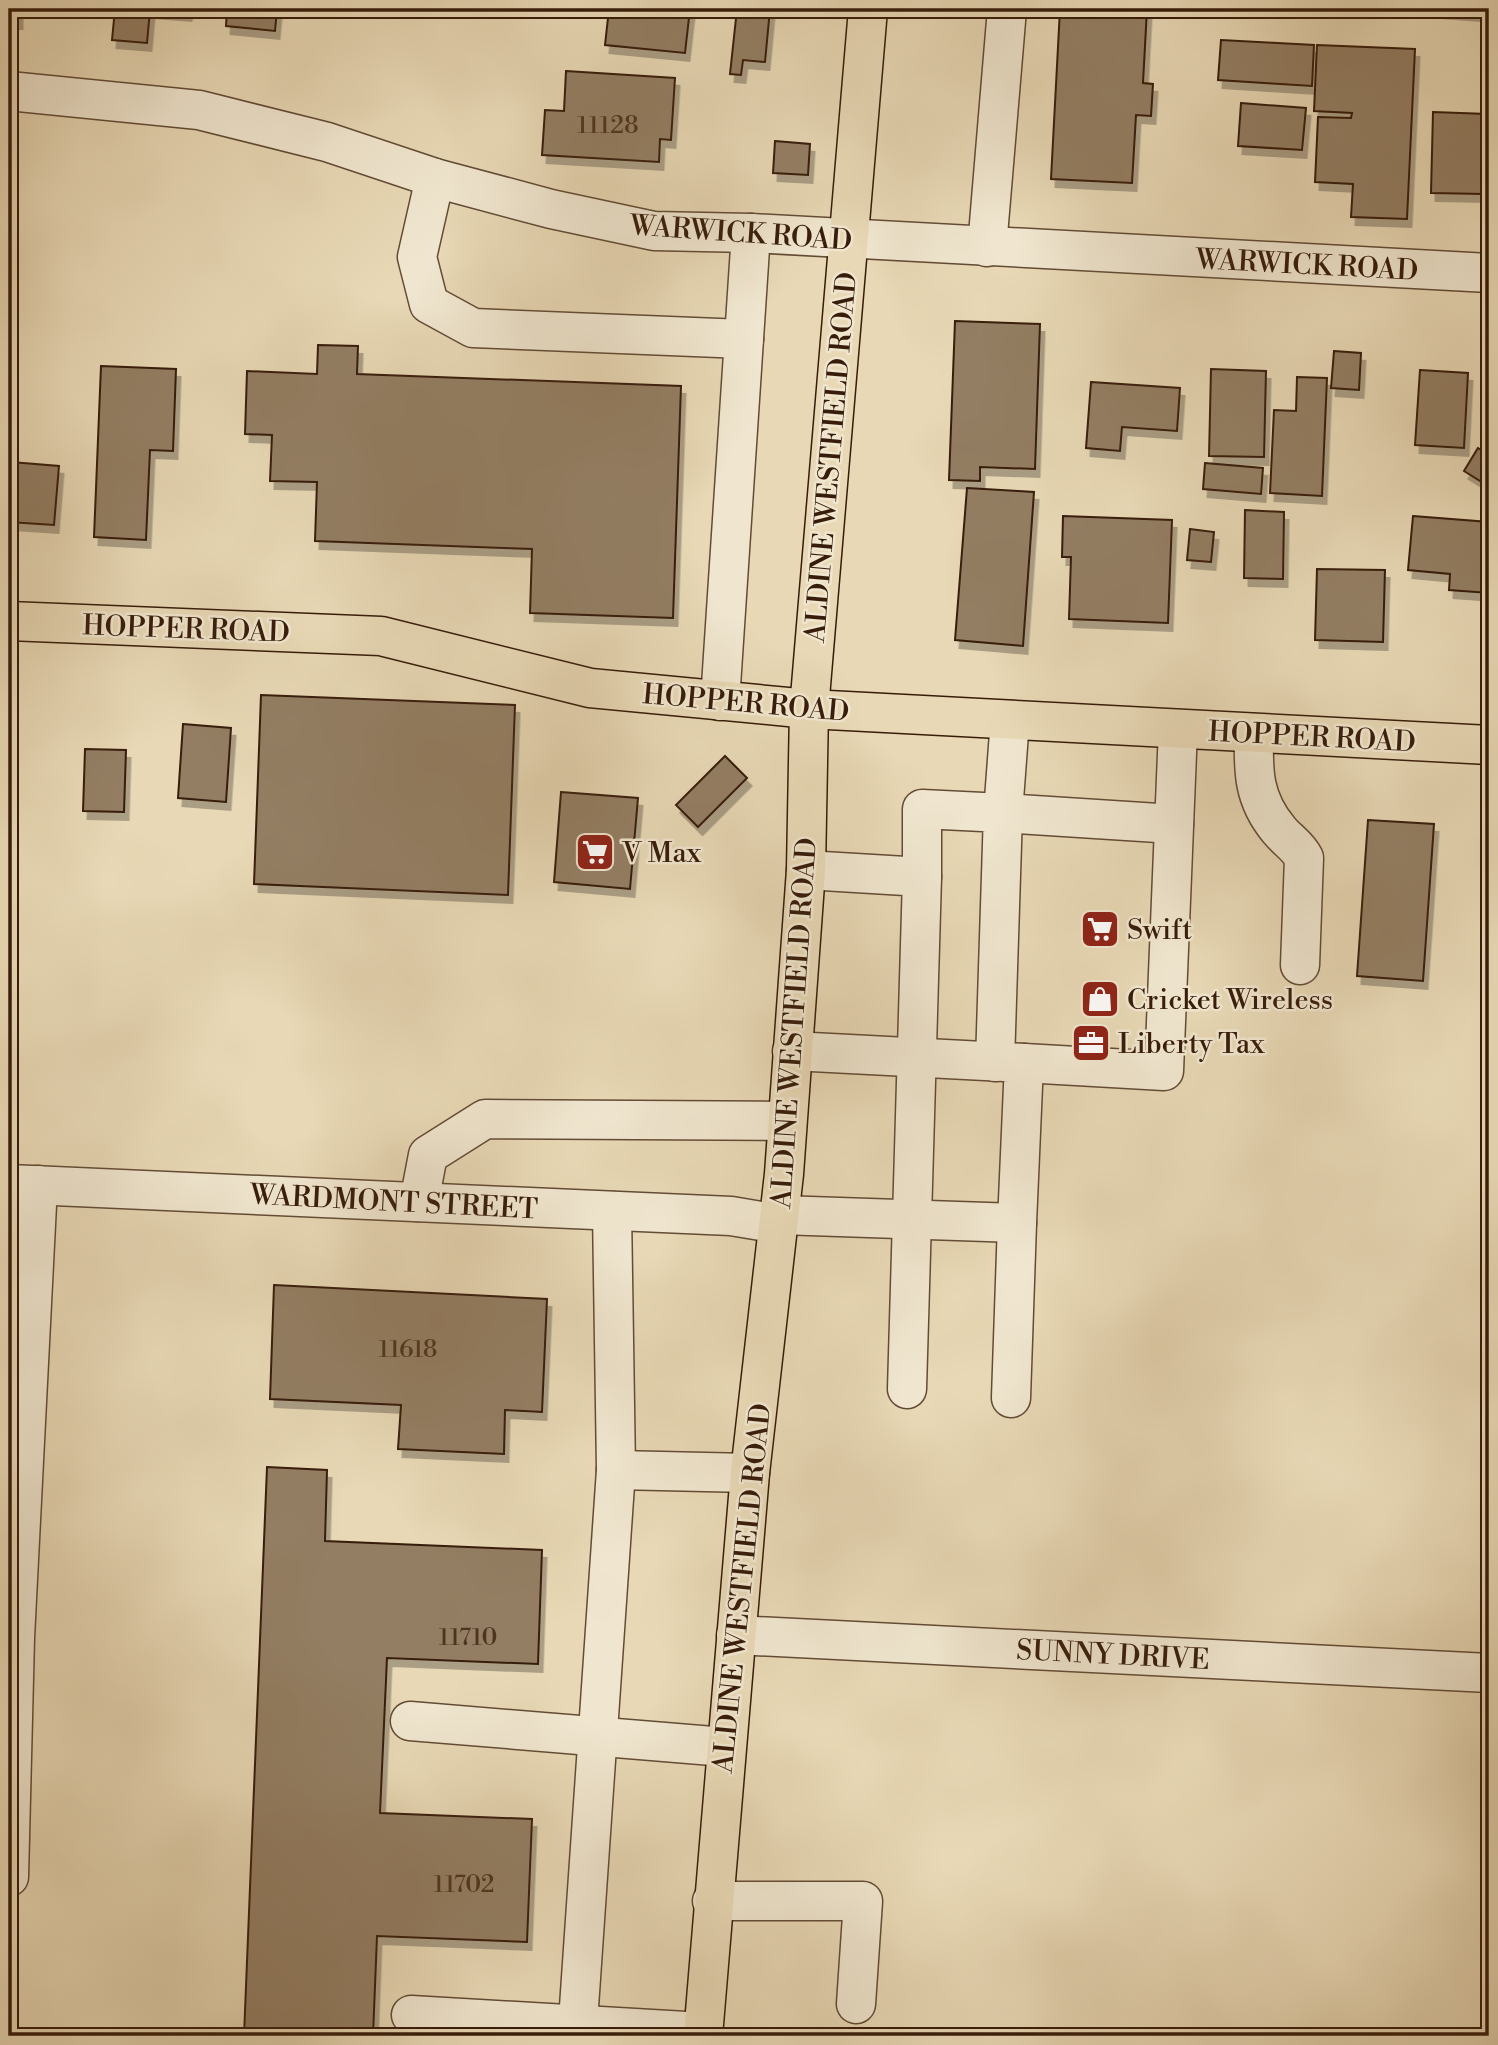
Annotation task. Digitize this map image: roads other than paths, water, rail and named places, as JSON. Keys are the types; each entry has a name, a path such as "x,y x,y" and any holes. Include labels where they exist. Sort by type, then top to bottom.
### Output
{"main road":[{"name":"ALDINE WESTFIELD ROAD","path":"703,2034 712,1901 750,1473 780,1219 806,870 809,709 868,9"},
{"name":"HOPPER ROAD","path":"9,621 381,636 590,688 809,709 1489,745"}],"street":[{"path":"987,247 1007,9"},
{"name":"WARWICK ROAD","path":"9,91 199,110 327,142 435,178 551,209 654,231 751,233 847,241 1489,273"},
{"path":"435,178 417,257 429,304 473,328 744,338"},
{"path":"720,701 751,233"},
{"path":"1010,720 1003,813 1009,1063 1017,1223 1011,1398"},
{"path":"792,1051 1164,1071 1178,729"},
{"path":"1254,733 1253,778 1268,817 1299,848 1304,858 1300,965"},
{"path":"907,1389 922,808 1174,824"},
{"path":"806,870 922,877"},
{"path":"419,1202 428,1155 485,1119 787,1121"},
{"path":"9,1877 23,1184"},
{"name":"WARDMONT STREET","path":"23,1184 780,1219 912,1218 1017,1223"},
{"path":"577,2031 616,1470 612,1211"},
{"path":"616,1470 750,1473"},
{"name":"SUNNY DRIVE","path":"736,1635 1489,1673"},
{"path":"410,1721 725,1747"},
{"path":"712,1901 863,1902 856,2004"},
{"path":"411,2015 577,2031 703,2034"}],"place":[{"name":"V Max","path":"595,852"},
{"name":"Swift","path":"1100,929"},
{"name":"Cricket Wireless","path":"1100,999"},
{"name":"Liberty Tax","path":"1091,1043"}]}
